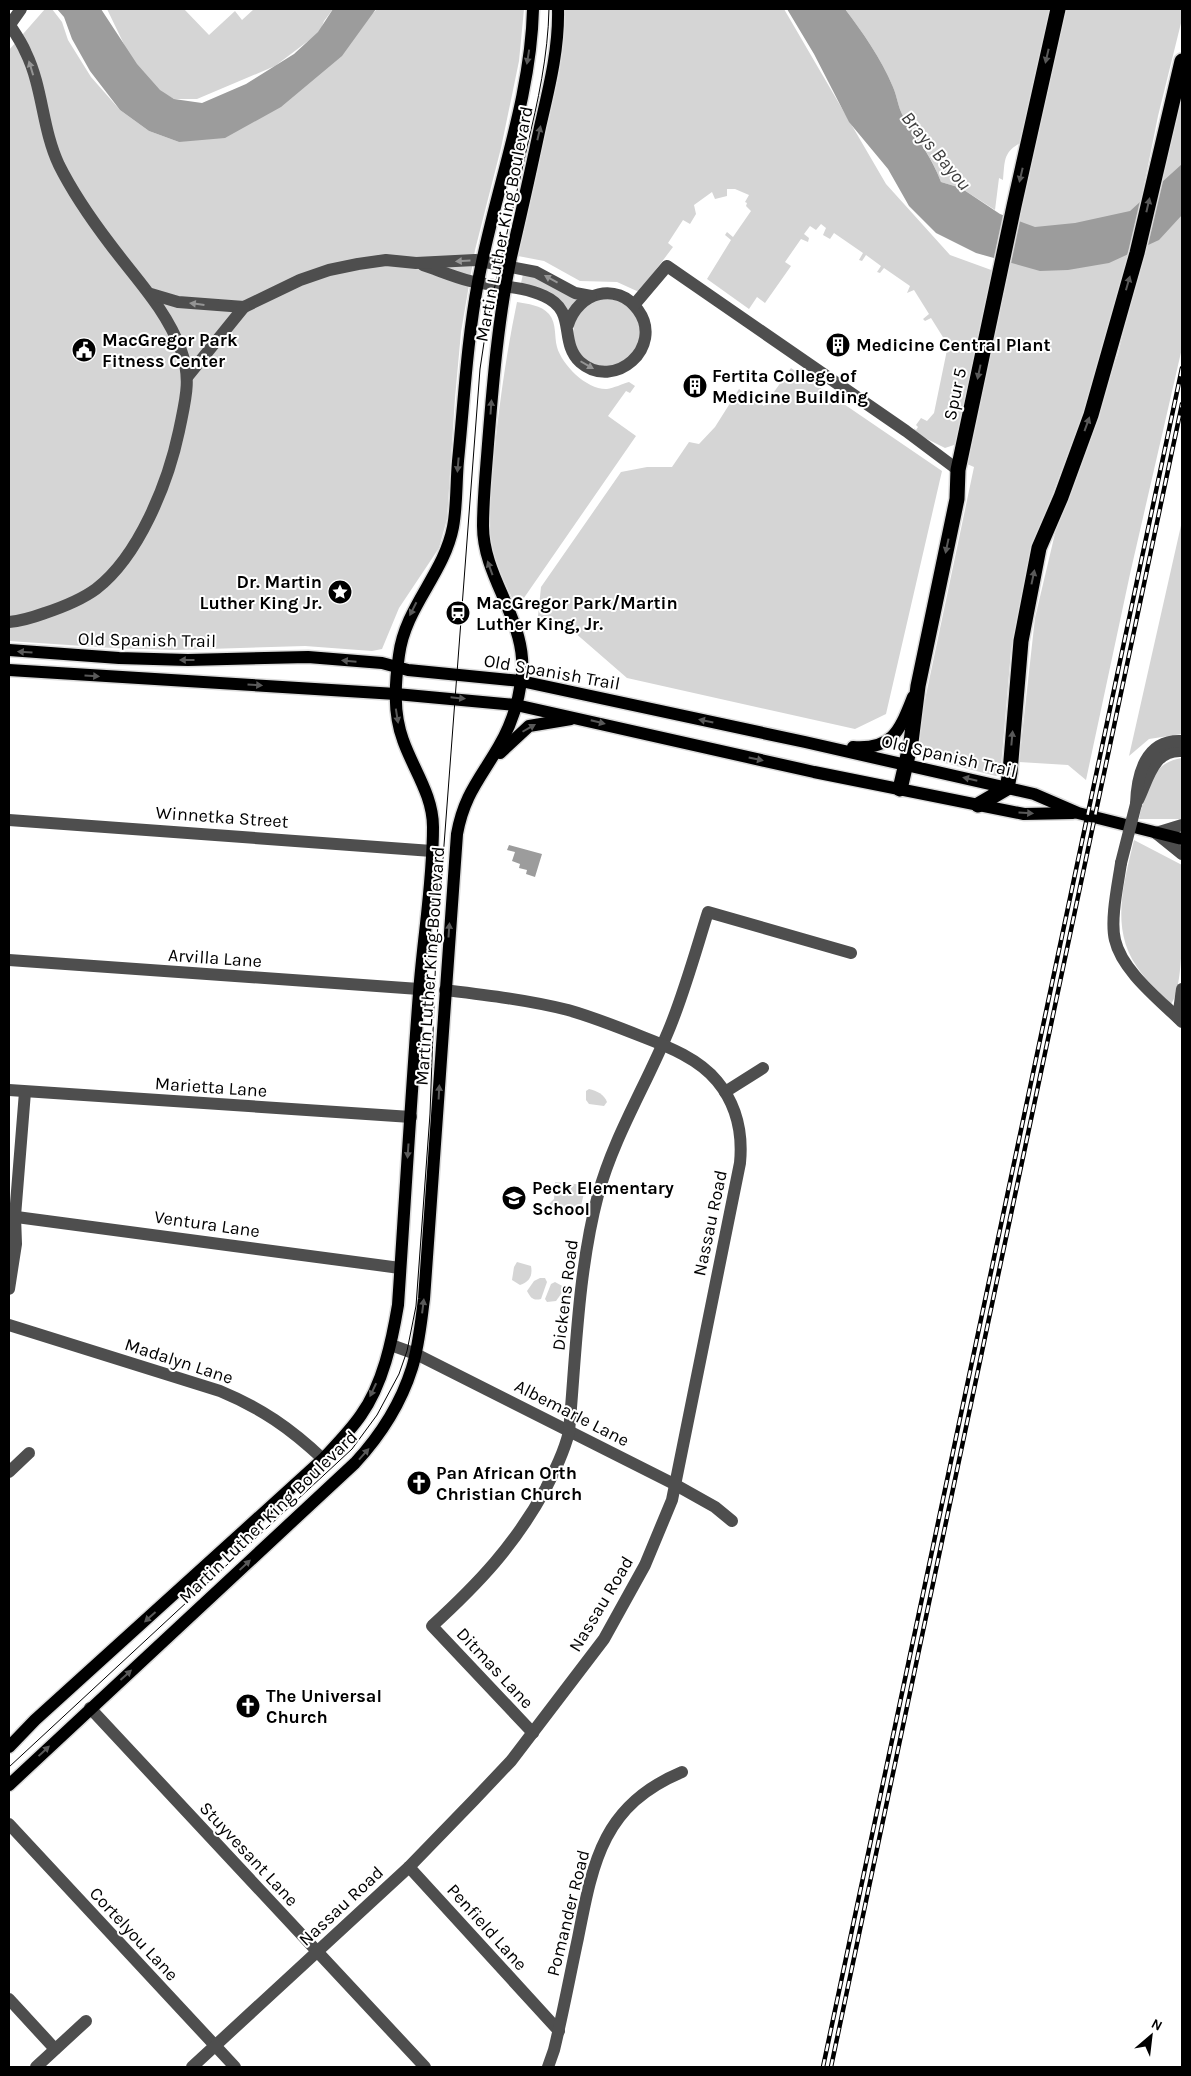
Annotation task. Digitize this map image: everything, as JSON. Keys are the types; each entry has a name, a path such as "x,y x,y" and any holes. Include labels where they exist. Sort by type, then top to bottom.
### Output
{"highway":[{"name":"Spur 5","path":"900,789 906,764 918,686 957,499 960,463 1058,9"},
{"path":"978,805 1007,788 1010,772 1020,641 1039,548 1061,497 1091,415 1137,253 1182,61"}],"main road":[{"name":"Martin Luther King Boulevard","path":"9,1747 35,1720 323,1459 362,1414 391,1345 398,1305 419,989 433,823 423,785 402,738 396,709 397,667 401,639 406,624 444,557 454,525 470,334 482,261 523,87 530,40 532,9"},
{"name":"Martin Luther King Boulevard","path":"9,1785 367,1450 394,1409 412,1369 424,1298 457,834 460,817 472,788 498,748 516,705 521,681 522,662 516,626 486,557 483,541 483,524 493,372 506,286 554,65 558,9"},
{"name":"Old Spanish Trail","path":"9,650 119,658 188,660 308,657 382,663 397,667 521,681 906,764 1034,794 1078,813 1182,839"},
{"name":"Old Spanish Trail","path":"9,670 396,694 516,705 683,743 1024,814 1078,813"},
{"path":"805,742 826,741 859,747 878,745 892,737 903,723 918,686"},
{"path":"472,788 478,784 504,748 529,726 538,723 578,718"}],"street":[{"path":"9,622 35,616 73,603 105,581 128,553 167,478 182,415 188,376 175,335 151,294 110,245 74,193 56,158 42,115 27,53 9,25 21,9"},
{"path":"188,376 244,308 300,280 329,270 386,260 416,263 482,261 536,272 575,293 591,296 612,294 620,296 634,304 644,320 645,338 638,356 632,362 616,371 597,370 581,362 570,347 568,324 574,311 591,296"},
{"path":"416,263 471,282 528,290 549,298 559,307 568,324"},
{"path":"634,304 667,266 913,436 960,463"},
{"path":"151,294 178,302 244,308"},
{"path":"1136,804 1136,783 1144,761 1154,750 1164,744 1182,741"},
{"path":"1180,1020 1127,967 1115,940 1115,912 1121,864 1136,804 1152,765 1169,753 1182,750"},
{"name":"Winnetka Street","path":"9,820 432,851"},
{"path":"1156,833 1182,825"},
{"path":"1156,833 1182,854"},
{"name":"Dickens Road","path":"432,1626 500,1559 515,1540 534,1511 554,1474 566,1446 569,1432 583,1280 589,1235 598,1194 619,1136 670,1026 708,912 852,953"},
{"name":"Arvilla Lane","path":"9,960 419,989"},
{"path":"1180,1020 1182,989"},
{"path":"445,990 512,998 569,1010 662,1044"},
{"name":"Nassau Road","path":"192,2067 409,1867 492,1781 532,1733 604,1639 633,1588 663,1524 672,1500 740,1163 742,1145 736,1112 725,1092 707,1071 690,1059 662,1044"},
{"path":"725,1092 763,1068"},
{"name":"Marietta Lane","path":"9,1090 411,1117"},
{"path":"9,1289 16,1244 12,1216 25,1092"},
{"name":"Ventura Lane","path":"12,1216 400,1268"},
{"name":"Madalyn Lane","path":"9,1326 220,1391 243,1401 287,1427 323,1459"},
{"name":"Albemarle Lane","path":"391,1345 416,1354 674,1484 714,1507 732,1521"},
{"path":"9,1472 29,1453"},
{"name":"Ditmas Lane","path":"432,1626 532,1733"},
{"name":"Stuyvesant Lane","path":"90,1708 425,2067"},
{"name":"Pomander Road","path":"548,2067 559,2031 587,1894 598,1855 618,1819 645,1791 682,1772"},
{"name":"Cortelyou Lane","path":"9,1824 235,2067"},
{"name":"Penfield Lane","path":"409,1867 559,2031"},
{"path":"9,1999 55,2049"},
{"path":"36,2067 86,2021"}],"shaded area":[{"path":"45,9 52,9 62,22 68,40 91,77 120,110 149,131 179,142 377,9 524,9 519,61 501,148 475,250 461,332 447,519 439,548 399,608 382,649 372,651 305,646 176,650 9,641 9,50"},
{"path":"57,9 101,9 137,64 160,90 174,99 202,103 246,84 294,54 318,32 333,9 376,9 342,56 281,107 225,138 179,142 149,131 120,110 90,71 72,39 64,17"},
{"path":"107,9 184,9 209,35 235,11 242,20 254,9 333,9 324,21 320,32 275,66 197,99 174,99 151,86 133,63"},
{"path":"563,9 784,9 886,184 950,255 994,271 957,444 945,448 915,433 914,428 916,430 918,427 916,425 921,418 927,421 934,413 947,350 940,349 939,345 946,342 931,318 925,321 923,319 929,314 914,290 907,293 910,286 884,268 880,273 877,272 881,266 866,255 862,261 859,260 863,253 834,233 830,239 823,235 826,228 821,224 816,230 810,226 804,234 809,238 808,242 801,239 785,262 791,266 765,303 757,297 749,309 707,279 731,240 725,235 727,232 733,237 751,211 745,202 749,195 735,189 727,189 727,196 715,199 712,192 694,205 696,214 690,224 683,220 668,243 673,247 639,292 617,282 580,281 544,261 518,256"},
{"path":"787,9 845,9 883,66 903,116 929,156 941,182 961,188 1000,214 1035,227 1075,223 1130,211 1182,164 1182,215 1159,240 1109,263 1068,270 1040,271 976,253 936,233 909,206 888,169 849,122 814,54"},
{"path":"845,9 1052,9 1022,142 1011,149 1006,157 1003,180 999,178 995,210 961,188 941,182 929,156 903,116 883,66"},
{"path":"1063,9 1182,9 1182,19 1158,116 1133,240 1082,416 1041,525 1026,583 1011,651 1001,767 1000,774 996,776 917,756 914,752 974,467 967,464"},
{"path":"1182,85 1182,348 1130,574 1086,780 1068,765 1019,762 1035,618 1061,508 1118,354"},
{"path":"523,274 534,276 577,298 577,301 567,310 521,283"},
{"path":"607,299 620,302 631,309 638,320 641,333 638,346 631,357 620,364 607,367 594,364 583,357 576,346 573,333 576,320 583,309 594,302"},
{"path":"517,302 538,307 549,314 552,318 556,343 560,354 576,375 584,381 599,388 607,389 629,382 635,386 630,393 626,391 608,416 636,436 517,608 494,556 489,537 488,505 499,408"},
{"path":"791,368 942,471 886,714 855,729 627,678 566,625 538,616 541,587 621,472 647,467 672,467 689,442 699,444 715,427 739,389 764,406"},
{"path":"1182,521 1182,734 1149,739 1129,756"},
{"path":"1182,758 1182,819 1139,819 1147,789 1156,772 1163,765"},
{"path":"1134,840 1182,865 1181,960 1176,994 1171,1004 1137,967 1124,937 1122,921 1123,888"},
{"path":"509,845 542,854 535,877 526,874 527,870 519,868 520,864 512,861 515,852 507,850"},
{"path":"589,1089 604,1097 607,1102 604,1106 589,1104 586,1100 586,1091"},
{"path":"555,1182 586,1185 579,1214 549,1204 554,1199"},
{"path":"517,1262 531,1266 530,1278 520,1285 512,1280 514,1267"},
{"path":"545,1278 547,1282 541,1299 538,1300 531,1297 527,1291 534,1281"},
{"path":"555,1282 564,1287 564,1290 556,1301 547,1302 545,1299 551,1284"}],"tram line":[{"path":"9,1767 352,1449 377,1415 399,1374 407,1351 416,1306 430,1114 436,951 480,369 495,285 539,96 547,44 549,9"}],"railway":[{"path":"823,2067 1182,368"},
{"path":"831,2067 1182,404"}],"place":[{"name":"Medicine Central Plant","path":"838,345"},
{"name":"MacGregor Park Fitness Center","path":"84,350"},
{"name":"Fertita College of Medicine Building","path":"695,386"},
{"name":"Dr. Martin Luther King Jr.","path":"340,592"},
{"name":"MacGregor Park/Martin Luther King, Jr.","path":"458,613"},
{"name":"Peck Elementary School","path":"514,1198"},
{"name":"Pan African Orth Christian Church","path":"419,1483"},
{"name":"The Universal Church","path":"248,1706"}],"water label":[{"name":"Brays Bayou","path":"936,151"}]}
